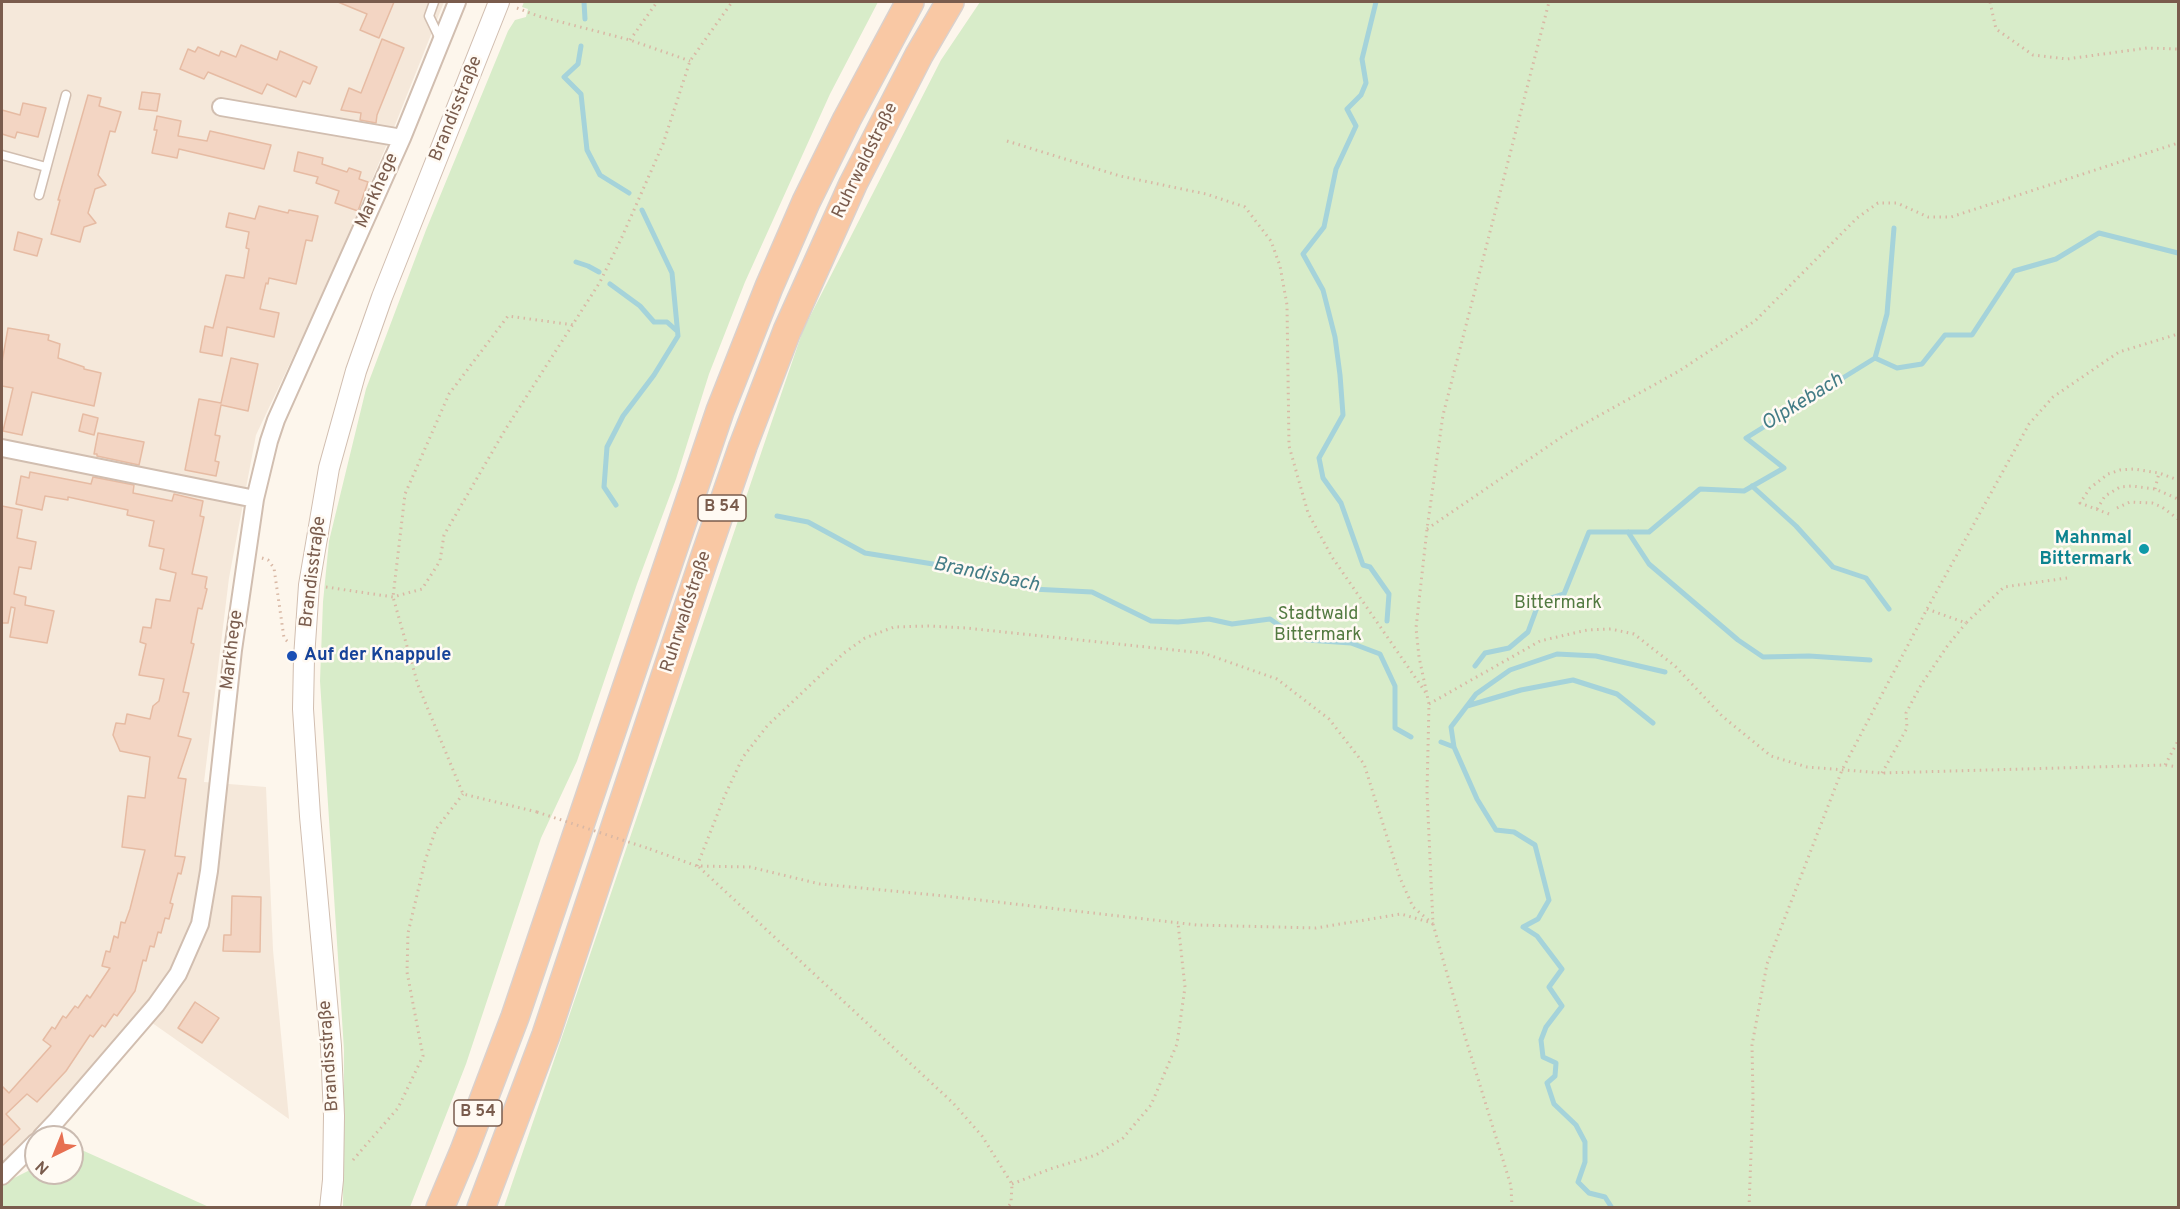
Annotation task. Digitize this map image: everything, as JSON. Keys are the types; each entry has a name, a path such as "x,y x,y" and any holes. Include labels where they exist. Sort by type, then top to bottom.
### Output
{"highway":[{"name":"B 54","path":"440,1208 515,1017 720,411 769,287 806,202 847,119 910,2"},
{"name":"Ruhrwaldstraße","path":"481,1208 546,1035 699,573 743,446 787,332 853,184 919,55 950,2"}],"street":[{"name":"Markhege","path":"52,1125 156,1005 178,974 200,924 209,871 232,650 255,499 276,420 402,138 457,2"},
{"name":"Brandisstraße","path":"330,1208 334,1116 331,1046 310,816 303,709 309,585 329,468 344,412 382,297 499,2"},
{"name":"Markhege","path":"221,107 402,138"},
{"path":"2,448 255,499"},
{"path":"2,1176 24,1154"}],"lane":[{"path":"434,2 429,16 441,41"},
{"path":"39,195 66,95"},
{"path":"2,155 46,167"}],"path":[{"path":"515,2 513,6 538,16 630,40 690,61"},
{"path":"630,40 657,2"},
{"path":"327,587 393,597 422,589 440,561 444,535 505,430 600,282 663,144 690,61 732,2"},
{"path":"1512,1208 1511,1186 1462,1030 1433,924 1427,792 1429,704 1419,657 1416,628 1443,415 1549,2"},
{"path":"1990,2 1996,29 2033,55 2067,59 2147,48 2178,49"},
{"path":"1007,141 1120,176 1206,194 1245,207 1271,242 1280,266 1287,305 1290,446 1308,513 1332,557 1427,694"},
{"path":"1427,529 1566,434 1679,371 1755,321 1857,218 1878,203 1897,203 1928,217 1951,217 2178,143"},
{"path":"463,794 418,685 393,597 405,495 449,394 508,316 574,325"},
{"path":"1749,1208 1753,1099 1752,1045 1767,964 1842,770 2029,424 2053,397 2119,352 2178,334"},
{"path":"2109,514 2080,503 2090,488 2108,474 2134,469 2159,473 2178,480"},
{"path":"2155,489 2159,473"},
{"path":"2097,509 2105,496 2121,487 2155,489 2178,499"},
{"path":"2118,508 2130,502 2143,502 2162,507 2178,519"},
{"path":"2143,502 2143,508"},
{"path":"247,552 268,560 274,568 284,638 304,658"},
{"path":"1882,772 1907,728 1906,713 1921,685 1966,623 2004,587 2067,578"},
{"path":"1927,609 1966,623"},
{"path":"697,866 725,795 743,758 767,726 844,653 865,638 894,627 928,626 976,629 1203,653 1277,679 1329,719 1364,764 1404,888 1413,907 1433,924"},
{"path":"1429,704 1540,641 1587,630 1611,629 1634,634 1667,660 1722,716 1771,756 1808,767 1882,772 2178,766"},
{"path":"2165,765 2178,741"},
{"path":"463,794 537,812 697,866 750,867 820,884 1178,922 1259,928 1316,928 1401,914 1433,924"},
{"path":"333,1180 398,1108 423,1056 407,972 408,933 425,861 436,829 463,794"},
{"path":"697,866 953,1103 982,1136 1012,1184 1011,1203 1007,1208"},
{"path":"1012,1184 1096,1155 1123,1138 1151,1105 1177,1044 1185,987 1178,922"}],"shaded area":[{"path":"2,2 444,2 330,279 256,435 229,578 204,782 266,787 273,950 289,1119 138,1013 43,1125 24,1125 24,1147 2,1173"}],"green space":[{"path":"524,2 878,2 830,94 745,282 709,374 676,479 637,584 577,761 541,838 466,1064 410,1207 343,1208 344,1050 320,681 323,602 329,541 366,389 426,230 508,31 515,20 526,17 528,9 522,7"},
{"name":"Stadtwald Bittermark","path":"980,2 2178,2 2178,1207 504,1207 803,330 941,60"},
{"path":"84,1151 209,1207 2,1207 2,1184 24,1173 24,1185 84,1185"}],"building":[{"path":"338,2 394,2 379,38 360,30 367,14"},
{"path":"382,39 404,48 377,115 376,123 360,120 361,113 341,110 349,88 361,93"},
{"path":"241,45 277,60 280,51 317,67 310,84 303,81 296,97 267,84 262,94 208,72 204,79 180,69 188,49 195,52 198,47 219,56 221,51 236,57"},
{"path":"142,92 160,94 157,111 139,109"},
{"path":"88,95 101,98 99,106 121,112 115,132 110,131 98,175 106,185 95,189 88,213 96,223 84,227 80,242 51,234 60,200 58,200"},
{"path":"23,103 46,108 38,137 17,132 15,138 2,134 2,110 20,115"},
{"path":"157,116 181,121 178,136 207,141 210,131 271,145 264,169 179,149 177,158 152,153 157,130 154,130"},
{"path":"298,152 323,158 322,164 347,172 349,168 361,172 359,179 368,182 358,211 335,203 339,191 316,183 318,177 294,171"},
{"path":"259,206 288,213 289,210 318,216 312,241 306,240 296,284 269,278 268,284 266,283 260,309 279,313 274,337 227,327 222,356 200,352 205,326 213,328 226,275 244,278 249,249 246,248 249,232 226,227 229,213 255,219"},
{"path":"18,232 42,239 37,256 14,250"},
{"path":"8,328 49,335 48,340 60,344 58,358 84,367 84,369 101,373 94,406 32,392 22,435 3,431 13,388 2,386 2,362"},
{"path":"231,358 258,364 248,411 221,405 215,435 220,436 215,461 219,462 216,476 185,470 199,399 221,403"},
{"path":"83,414 98,418 94,435 79,431"},
{"path":"98,433 144,442 139,465 94,454"},
{"path":"30,472 91,484 93,477 134,485 133,493 172,501 174,494 203,501 200,516 204,517 192,574 207,577 205,588 207,589 202,609 198,608 191,643 194,644 183,692 189,693 178,736 191,739 178,778 186,779 175,856 185,857 170,903 173,904 169,919 165,918 154,947 150,946 146,961 143,960 135,991 117,1016 114,1014 105,1027 102,1025 93,1037 90,1035 66,1071 37,1102 27,1094 6,1114 20,1129 2,1146 2,1086 9,1093 51,1046 43,1040 52,1027 55,1029 63,1016 66,1018 75,1006 78,1008 87,995 90,998 110,968 102,966 106,951 110,952 114,936 118,938 121,922 125,923 130,909 145,850 122,847 128,796 145,798 150,757 120,751 113,735 116,723 125,724 127,714 150,719 153,706 159,701 164,679 139,675 146,644 140,642 143,627 151,628 156,599 170,601 176,573 160,569 164,549 149,546 154,521 127,515 128,510 68,497 68,500 45,496 42,510 16,504 21,476 29,478"},
{"path":"2,506 22,510 17,538 36,542 31,569 19,567 14,594 26,597 25,605 54,611 47,643 10,637 15,608 11,607 8,623 2,623"},
{"path":"232,896 261,897 260,952 223,951 224,935 231,935"},
{"path":"195,1002 219,1018 202,1043 178,1028"}],"waterway":[{"path":"584,2 585,19"},
{"path":"1376,2 1362,59 1366,83 1361,95 1347,109 1356,126 1336,169 1324,227 1303,254 1323,290 1335,337 1340,375 1343,415 1319,458 1323,478 1341,503 1363,565 1370,567 1389,594 1387,621"},
{"path":"581,46 578,64 564,77 581,94 587,150 600,175 629,193"},
{"name":"Brandisbach","path":"616,505 604,487 607,447 623,416 654,375 678,336 672,273 642,210"},
{"path":"1875,358 1887,314 1894,228"},
{"name":"Olpkebach","path":"1475,666 1485,653 1509,648 1528,632 1539,602 1564,594 1589,532 1649,532 1700,489 1744,491 1784,468 1746,438 1875,358 1897,368 1922,364 1945,335 1972,335 2014,271 2056,259 2099,233 2178,253"},
{"path":"576,262 599,272"},
{"path":"610,284 640,306 654,322 667,322 677,331"},
{"path":"1752,486 1796,526 1833,567 1866,578 1889,609"},
{"name":"Brandisbach","path":"777,516 808,522 865,553 933,564 1032,589 1092,592 1151,621 1178,622 1209,619 1232,624 1270,619 1307,640 1351,643 1380,654 1395,686 1395,728 1411,737"},
{"path":"1628,532 1649,564 1738,640 1763,657 1809,656 1870,660"},
{"name":"Olpkebach","path":"1612,1208 1605,1197 1589,1193 1578,1182 1585,1162 1585,1142 1576,1125 1554,1104 1547,1083 1555,1076 1556,1063 1543,1057 1541,1040 1546,1027 1562,1006 1549,987 1562,969 1537,936 1523,927 1538,919 1549,900 1535,845 1514,832 1496,830 1477,799 1454,747 1451,727 1476,694 1510,670 1557,654 1596,656 1665,672"},
{"path":"1467,706 1521,690 1573,680 1617,694 1653,723"},
{"name":"Brandisbach","path":"1441,742 1454,747"}],"place":[{"name":"Mahnmal Bittermark","path":"2144,549"},
{"name":"Auf der Knappule","path":"292,656"}],"park label":[{"name":"Bittermark","path":"1558,604"}]}
